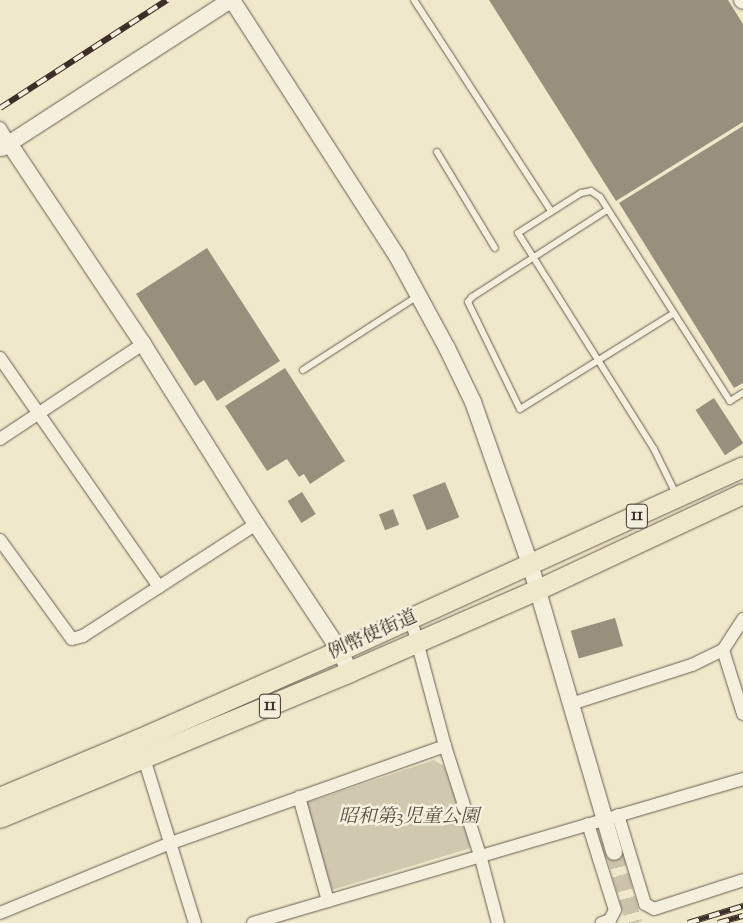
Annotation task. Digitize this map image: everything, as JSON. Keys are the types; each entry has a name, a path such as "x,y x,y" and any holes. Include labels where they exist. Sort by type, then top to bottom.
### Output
{"main road":[{"name":"例幣使街道","path":"0,818 340,651 743,467"},
{"name":"例幣使街道","path":"0,798 142,749 350,672 538,590 743,494"}],"street":[{"path":"5,146 231,0 397,256 420,295 473,402 530,564 614,852"},
{"path":"0,128 5,146 143,344 256,524 340,651 350,672"},
{"path":"0,439 143,344"},
{"path":"0,358 158,587"},
{"path":"0,541 72,639 83,636 256,524"},
{"path":"410,619 444,746 480,855 498,923"},
{"path":"571,704 692,665 723,650 743,619"},
{"path":"723,650 743,714"},
{"path":"0,913 171,843 444,746"},
{"path":"142,749 195,923"},
{"path":"253,923 743,779"},
{"path":"299,797 328,900"},
{"path":"603,819 645,904 654,909 743,880"},
{"path":"602,923 610,920 615,910 603,819"}],"lane":[{"path":"414,0 551,211"},
{"path":"437,152 495,248"},
{"path":"677,497 654,449 518,233 581,193 591,191 600,197 730,401 743,393"},
{"path":"607,210 472,296 468,302 520,409 674,313"},
{"path":"303,370 420,295"}],"green space":[{"name":"昭和第3児童公園","path":"434,760 444,766 471,848 332,890 306,803"}],"building":[{"path":"489,0 728,0 743,24 743,122 616,201"},
{"path":"743,126 743,383 734,388 619,203"},
{"path":"207,248 280,361 217,401 204,380 195,386 136,294"},
{"path":"285,368 345,461 310,484 304,474 299,477 287,459 267,471 225,406"},
{"path":"714,398 743,443 725,455 696,410"},
{"path":"445,482 459,517 427,530 413,495"},
{"path":"302,492 316,514 301,523 288,501"},
{"path":"393,509 399,525 385,530 379,514"},
{"path":"615,618 623,646 579,659 571,631"}],"tunnel":[{"path":"614,852 634,923"}],"railway":[{"path":"0,108 167,0"},
{"path":"688,923 743,906"},
{"path":"718,923 743,916"}]}
